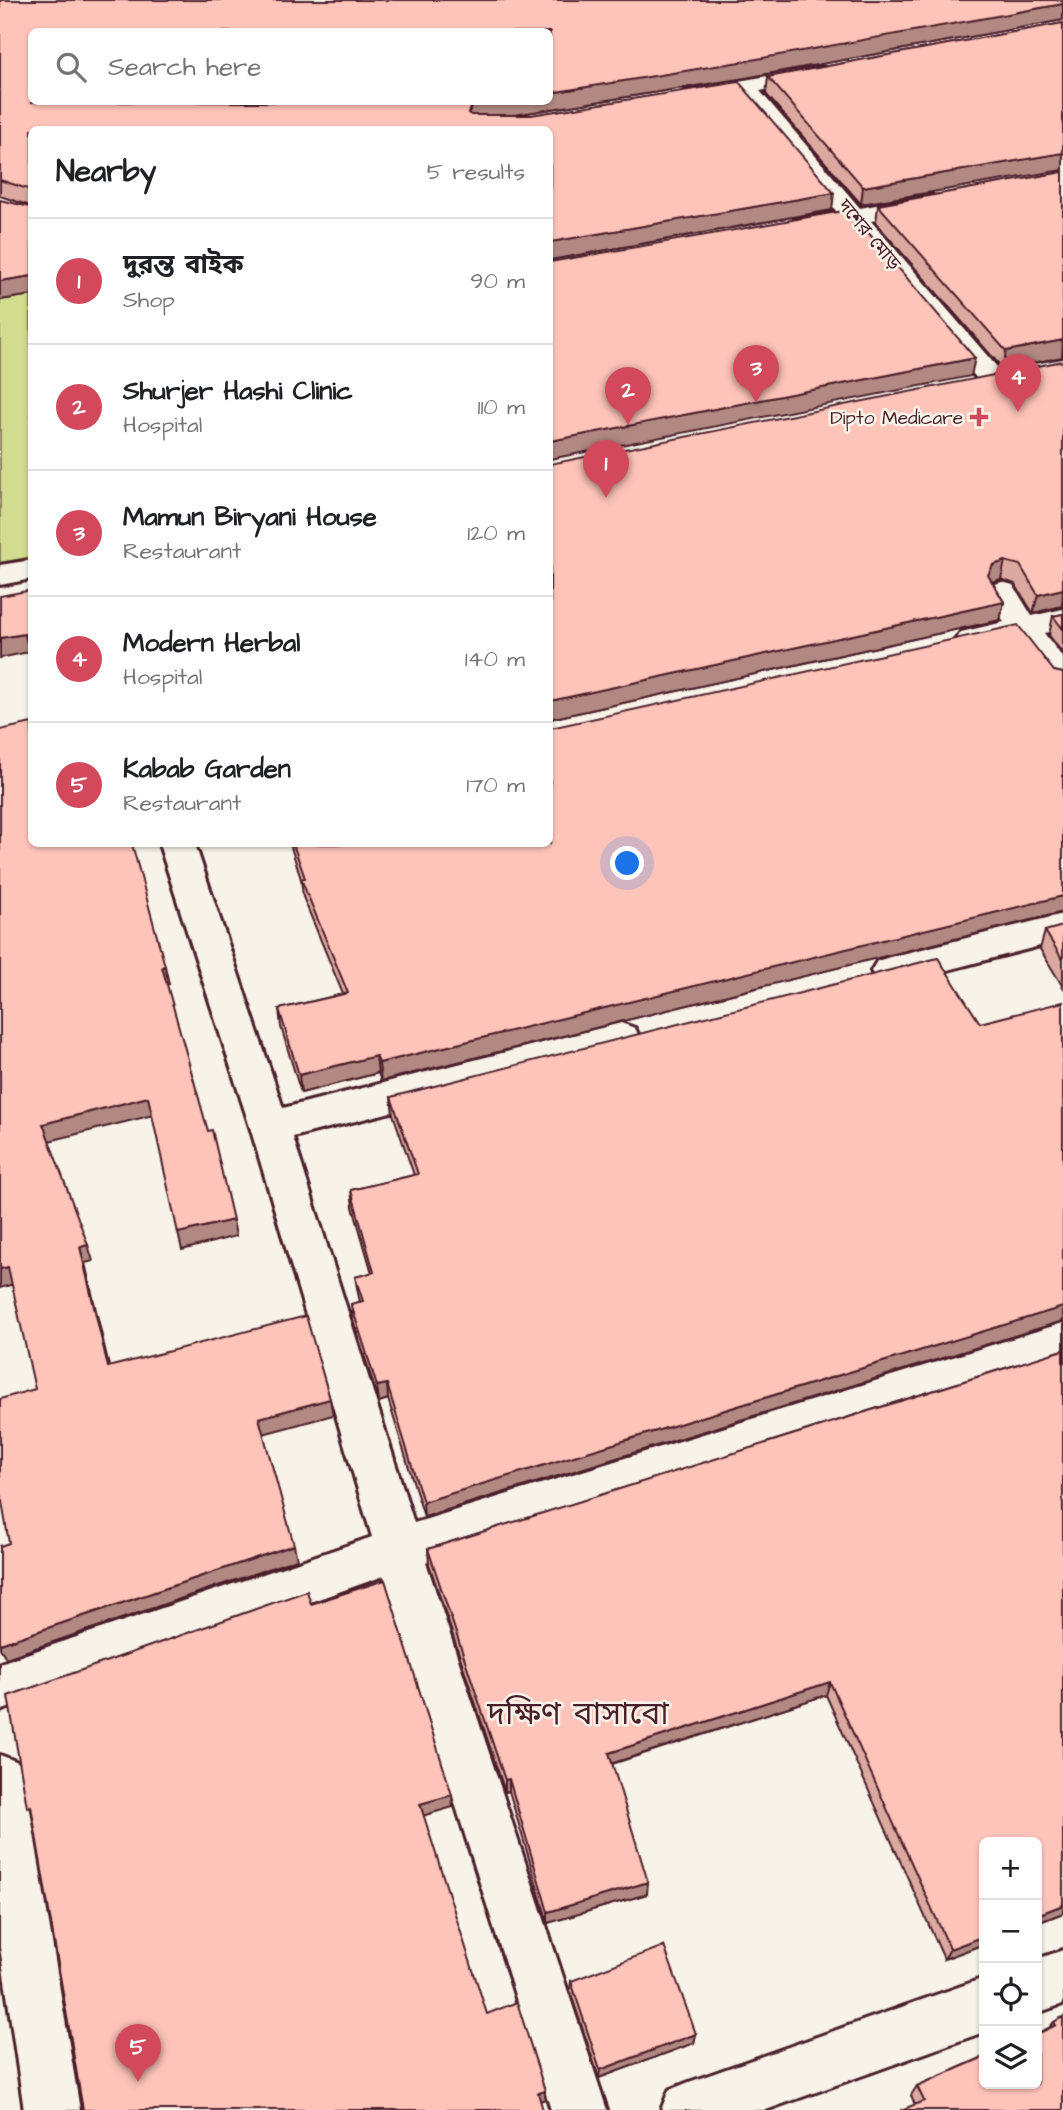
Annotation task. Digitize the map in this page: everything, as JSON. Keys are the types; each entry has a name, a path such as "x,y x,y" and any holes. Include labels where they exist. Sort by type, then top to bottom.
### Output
{"street":[{"path":"676,99 838,71"},
{"name":"দশের মোড়","path":"745,88 856,216 992,382"},
{"path":"776,230 960,198"},
{"path":"0,575 28,570"},
{"path":"1002,592 1023,628 1063,680"},
{"path":"942,646 1063,619"},
{"path":"178,847 270,1127 399,1549 579,2110"},
{"path":"861,978 1063,927"},
{"path":"270,1127 660,1029"},
{"path":"0,1687 399,1549 1063,1342"},
{"path":"0,1780 52,2110"},
{"path":"1042,1984 1063,1977"},
{"path":"689,2110 979,2007"}],"green space":[{"path":"28,295 28,558 0,563 0,300"}],"building":[{"path":"0,0 1063,0 1063,4 553,93 553,28 28,28 28,105 478,105 473,106 468,113 531,115 739,82 834,193 553,241 553,126 28,126 28,189 0,180"},
{"path":"1063,23 1063,153 863,187 768,77"},
{"path":"1063,172 1063,340 1006,351 878,205"},
{"path":"0,200 28,207 28,277 0,281"},
{"path":"849,210 975,358 553,440 553,261"},
{"path":"1063,361 1063,589 1038,595 1020,565 1005,561 993,565 988,575 1004,602 553,700 553,463"},
{"path":"28,591 28,646 25,634 0,638 0,596"},
{"path":"1063,614 1063,629 1053,616"},
{"path":"1018,625 1054,671 1063,673 1063,896 379,1063 376,1056 299,1075 279,1009 348,993 301,879 305,878 294,847 553,847 553,728"},
{"path":"28,724 28,847 133,847 165,966 162,967 208,1131 212,1130 233,1220 178,1233 148,1097 43,1124 88,1245 80,1247 108,1367 306,1316 330,1399 259,1418 294,1545 0,1644 0,1546 9,1543 0,1490 0,1399 35,1389 8,1267 0,1269 0,730"},
{"path":"1063,926 1063,960 1045,931"},
{"path":"938,958 980,1023 1063,1002 1063,1307 423,1502 387,1384 377,1386 351,1304 363,1301 355,1277 374,1272 351,1190 418,1174 391,1097"},
{"path":"1063,1350 1063,1905 1042,1913 1042,1837 979,1837 979,1938 950,1949 830,1682 609,1753 648,1882 548,1912 509,1779 505,1780 428,1549"},
{"path":"385,1580 452,1795 420,1804 487,2014 517,2002 545,2091 538,2093 543,2110 83,2110 31,1806 27,1807 8,1696 307,1591 311,1604"},
{"path":"664,1946 696,2034 600,2070 571,1981"},
{"path":"1063,2017 1063,2110 901,2110 924,2101 917,2086 979,2059 979,2089 1042,2089 1042,2032 1056,2025 1054,2022"}],"place":[{"name":"Mamun Biryani House","path":"756,403"},
{"name":"Modern Herbal","path":"1018,412"},
{"name":"Dipto Medicare","path":"979,417"},
{"name":"Shurjer Hashi Clinic","path":"628,425"},
{"name":"দুরন্ত বাইক","path":"606,498"},
{"name":"Kabab Garden","path":"138,2082"}],"district":[{"name":"দক্ষিণ বাসাবো","path":"578,1713"}]}
